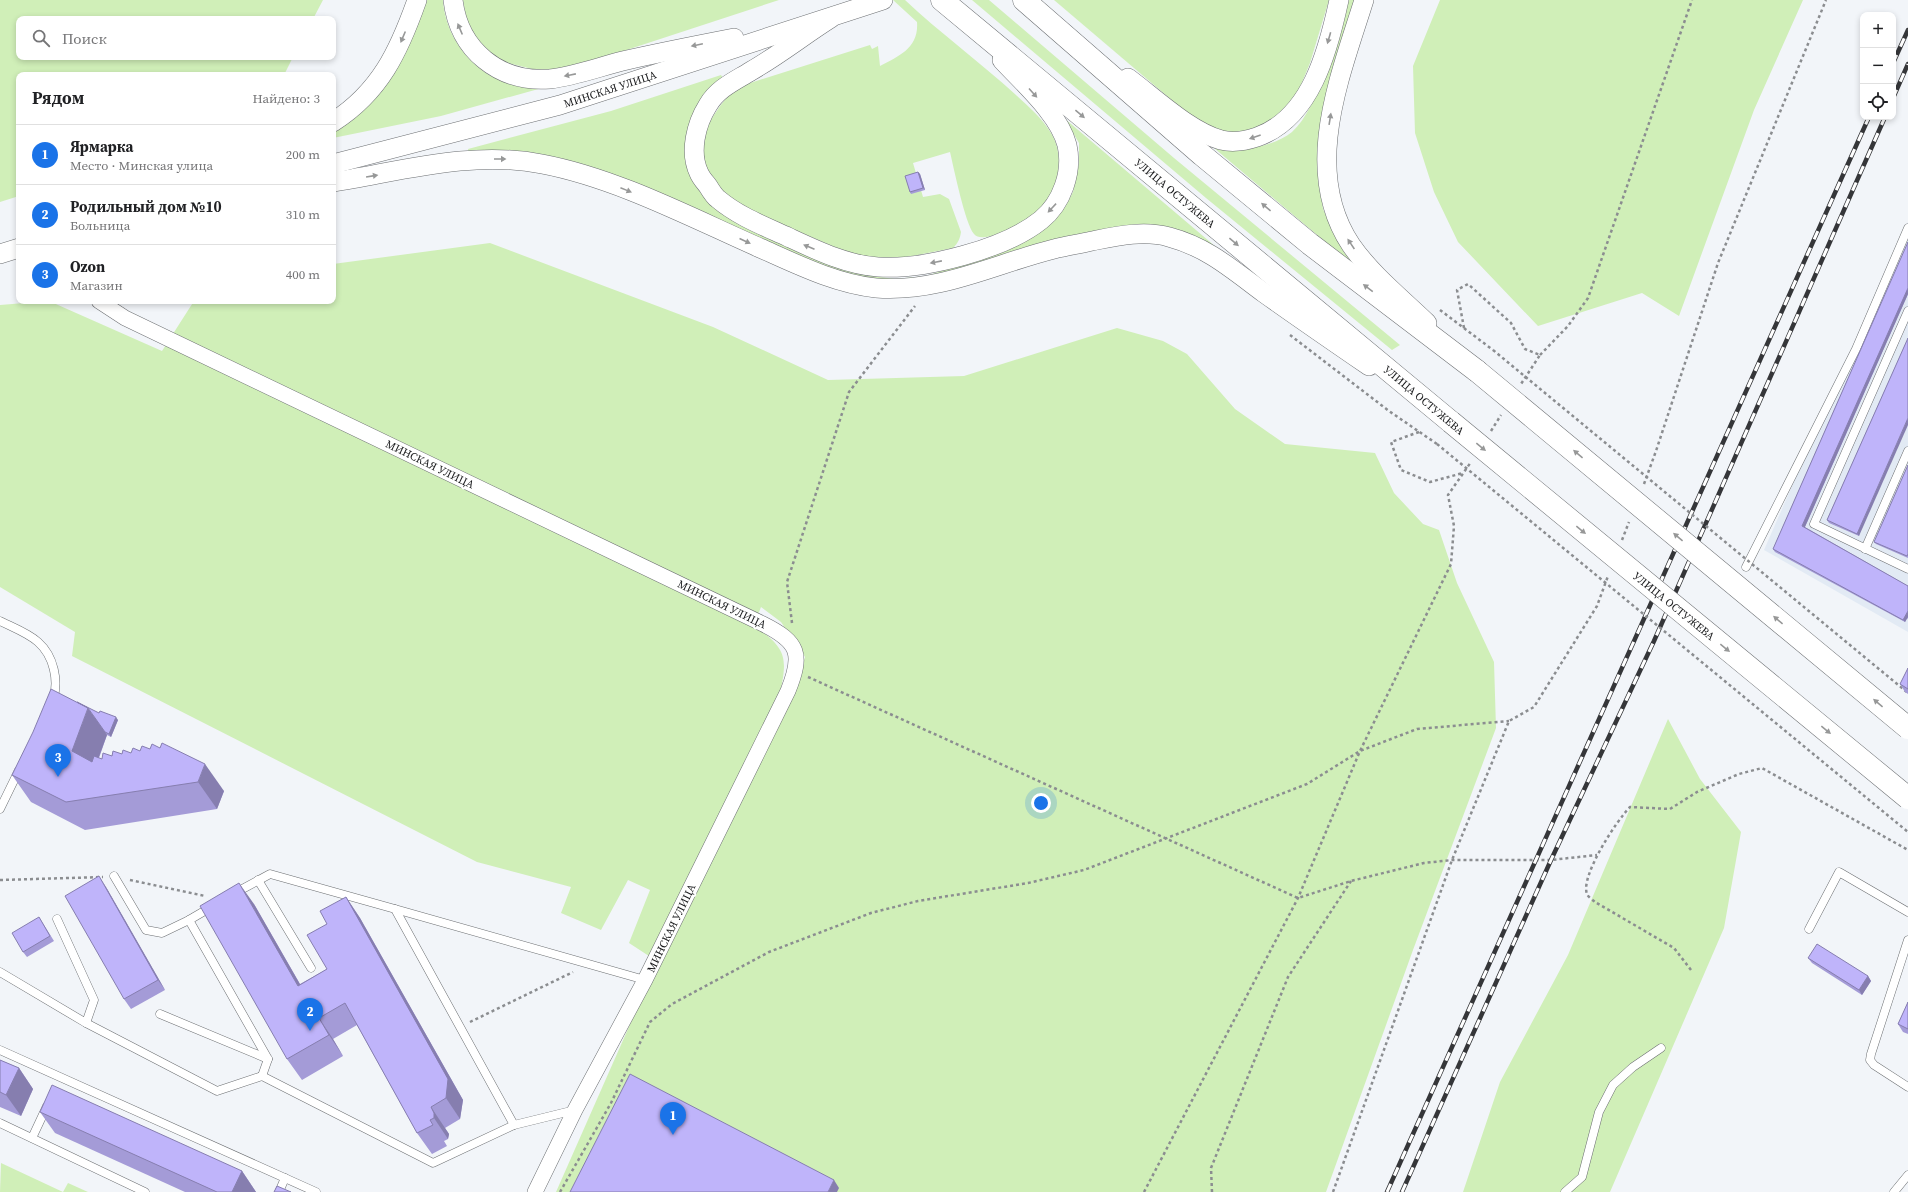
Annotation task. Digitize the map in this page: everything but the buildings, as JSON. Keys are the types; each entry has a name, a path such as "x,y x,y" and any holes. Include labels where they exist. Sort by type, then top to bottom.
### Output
{"main road":[{"name":"УЛИЦА ОСТУЖЕВА","path":"942,0 1908,798"},
{"path":"1031,6 1196,150 1304,239 1477,371 1908,728"}],"street":[{"path":"336,120 354,108 386,69 397,52 417,0"},
{"path":"453,0 455,17 464,37 478,54 495,67 521,77 550,79 584,72 626,60 831,18"},
{"name":"МИНСКАЯ УЛИЦА","path":"336,163 560,105 883,0"},
{"path":"1031,6 1194,128 1221,140 1231,142 1246,140 1274,129 1295,112 1304,101 1313,84 1325,52 1339,0"},
{"path":"1364,0 1332,109 1326,164 1329,191 1342,228 1351,245 1378,275 1477,371"},
{"path":"831,18 751,71 726,85 708,103 698,125 694,151 699,173 716,197 732,210 809,247 858,264 880,267 917,265 955,258 1002,242 1041,220 1056,204 1065,186 1069,164 1067,145 1059,126 970,22"},
{"path":"336,181 447,162 510,159 545,164 611,184 785,259 845,282 871,287 895,289 945,283 1053,249 1118,236 1149,234 1166,236 1186,242 1222,260 1264,293 1451,422"},
{"path":"0,254 16,249"},
{"path":"0,254 16,257"},
{"name":"МИНСКАЯ УЛИЦА","path":"104,304 125,318 778,631 790,641 796,651 798,661 796,671 788,691 645,980 575,1110 535,1192"}],"lane":[{"path":"1746,567 1856,350 1908,228"},
{"path":"1908,311 1814,524 1908,569"},
{"path":"1865,549 1908,451"},
{"path":"0,620 38,642 50,658 56,678 54,699 50,706"},
{"path":"0,808 24,760"},
{"path":"1809,929 1839,872 1908,912"},
{"path":"231,896 270,874 645,980"},
{"path":"114,876 146,930 162,933 189,920 218,903"},
{"path":"258,880 311,968"},
{"path":"396,909 514,1125"},
{"path":"57,919 94,1000 86,1023"},
{"path":"189,920 268,1059 262,1076"},
{"path":"1908,940 1870,1054 1870,1060 1874,1065 1908,1087"},
{"path":"0,972 86,1023 217,1091 262,1076 433,1163 514,1125 575,1110"},
{"path":"160,1014 268,1059"},
{"path":"1565,1192 1582,1177 1599,1112 1613,1085 1633,1068 1661,1048"},
{"path":"0,1050 59,1082 316,1192"},
{"path":"32,1138 51,1098"},
{"path":"0,1123 145,1192"},
{"path":"1894,1192 1908,1175"},
{"path":"279,1192 285,1178"}],"path":[{"path":"1540,355 1568,326 1588,298 1692,0"},
{"path":"1642,488 1656,451 1718,263 1826,0"},
{"path":"1457,290 1464,328"},
{"path":"796,651 787,582 849,392 915,306"},
{"path":"1435,306 1492,350 1908,693"},
{"path":"1144,1192 1298,898 1360,751 1451,564 1454,526 1448,494 1464,473 1430,482 1401,470 1392,442 1418,432"},
{"path":"1437,444 1908,832"},
{"path":"1619,547 1631,518"},
{"path":"560,1192 611,1103 650,1022 672,1004 769,952 871,913 918,901 1028,883 1084,870 1307,784 1360,751 1417,729 1509,721 1534,707 1597,606 1611,569"},
{"path":"796,671 1298,898 1351,881 1424,864 1452,860 1551,860 1597,856"},
{"path":"1333,1192 1452,860 1509,721"},
{"path":"1691,970 1674,948 1595,902 1587,894 1586,883 1597,856 1619,818 1630,808 1670,809 1696,792 1739,774 1762,768 1908,850"},
{"path":"1212,1192 1211,1168 1288,977 1351,881"},
{"path":"460,1027 589,964"}],"shaded area":[{"path":"1908,222 1908,632 1764,550"}],"green space":[{"path":"0,0 323,0 315,16 16,16 16,60 292,60 286,72 16,72 16,197 0,202"},
{"path":"425,0 443,0 448,26 454,38 469,59 479,68 507,83 542,88 441,116 336,137 336,130 354,119 378,95"},
{"path":"463,0 779,0 593,61 559,69 536,70 504,62 495,58 468,29"},
{"path":"893,0 905,0 1035,112 1051,133 1055,142 1058,151 1058,172 1052,192 1041,209 1028,219 1008,230 987,237 979,237 974,234 967,219 950,152 913,163 923,197 940,194 949,199 961,232 960,237 953,248 902,258 867,257 847,252 825,243 749,210 736,202 715,182 708,170 703,158 703,144 706,130 726,98 747,84 870,45 872,49 878,46 880,66 901,55 911,45 915,38 917,22"},
{"path":"972,0 989,0 1174,158 1400,345 1392,350 1206,198"},
{"path":"1054,0 1329,0 1310,63 1296,97 1276,119 1247,132 1229,133 1210,128 1181,108"},
{"path":"1346,0 1356,0 1319,134 1317,164 1323,209 1344,252 1361,272 1214,148 1250,148 1267,144 1288,135 1302,121 1311,106 1325,70"},
{"path":"1440,0 1803,0 1754,110 1679,316 1642,293 1538,326 1458,242 1434,192 1415,133 1413,66"},
{"path":"721,75 723,78 700,100 691,120 685,159 689,173 697,188 715,207 864,275 895,279 926,276 981,258 1033,236 1043,230 1065,207 1073,192 1079,163 1079,143 1064,118 1216,247 1197,237 1178,232 964,271 889,283 840,274 673,201 469,153 468,149 611,111"},
{"path":"490,243 713,327 828,380 964,376 1117,328 1163,341 1187,354 1235,409 1285,444 1375,453 1394,493 1423,524 1439,530 1457,583 1494,662 1496,728 1413,950 1326,1192 556,1192 658,961 795,689 805,657 781,622 761,607 754,625 773,640 782,654 784,661 780,694 652,958 629,943 650,890 628,880 601,930 561,913 571,887 477,862 72,656 75,632 0,587 0,305 56,304 162,351 192,304 336,304 336,264"},
{"path":"1668,719 1700,779 1741,832 1724,928 1610,1192 1463,1192 1500,1082 1568,955"},
{"path":"1,1163 63,1192 0,1192"},
{"path":"68,1183 88,1192 63,1192"}],"railway":[{"path":"1896,56 1908,30"},
{"path":"1896,91 1908,64"},
{"path":"1387,1192 1868,120"},
{"path":"1402,1192 1551,860 1654,641 1884,120"}],"place":[{"name":"Ozon","path":"58,777"},
{"name":"Родильный дом №10","path":"310,1031"},
{"name":"Ярмарка","path":"673,1135"}]}
